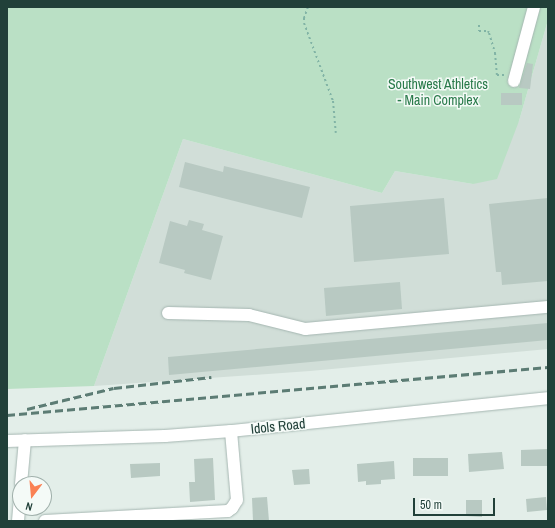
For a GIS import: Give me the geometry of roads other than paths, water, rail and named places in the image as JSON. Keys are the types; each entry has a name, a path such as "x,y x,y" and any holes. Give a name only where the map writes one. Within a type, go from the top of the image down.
{"street":[{"path":"515,78 534,7"},
{"path":"168,313 249,315 305,329 548,307"},
{"name":"Idols Road","path":"7,441 165,436 232,431 548,398"},
{"path":"45,521 182,515 228,511 237,500 232,431"},
{"path":"22,476 26,440"}],"railway":[{"path":"7,415 548,367"},
{"path":"27,409 114,388 211,377"}],"park label":[{"name":"Southwest Athletics - Main Complex","path":"438,92"}]}
